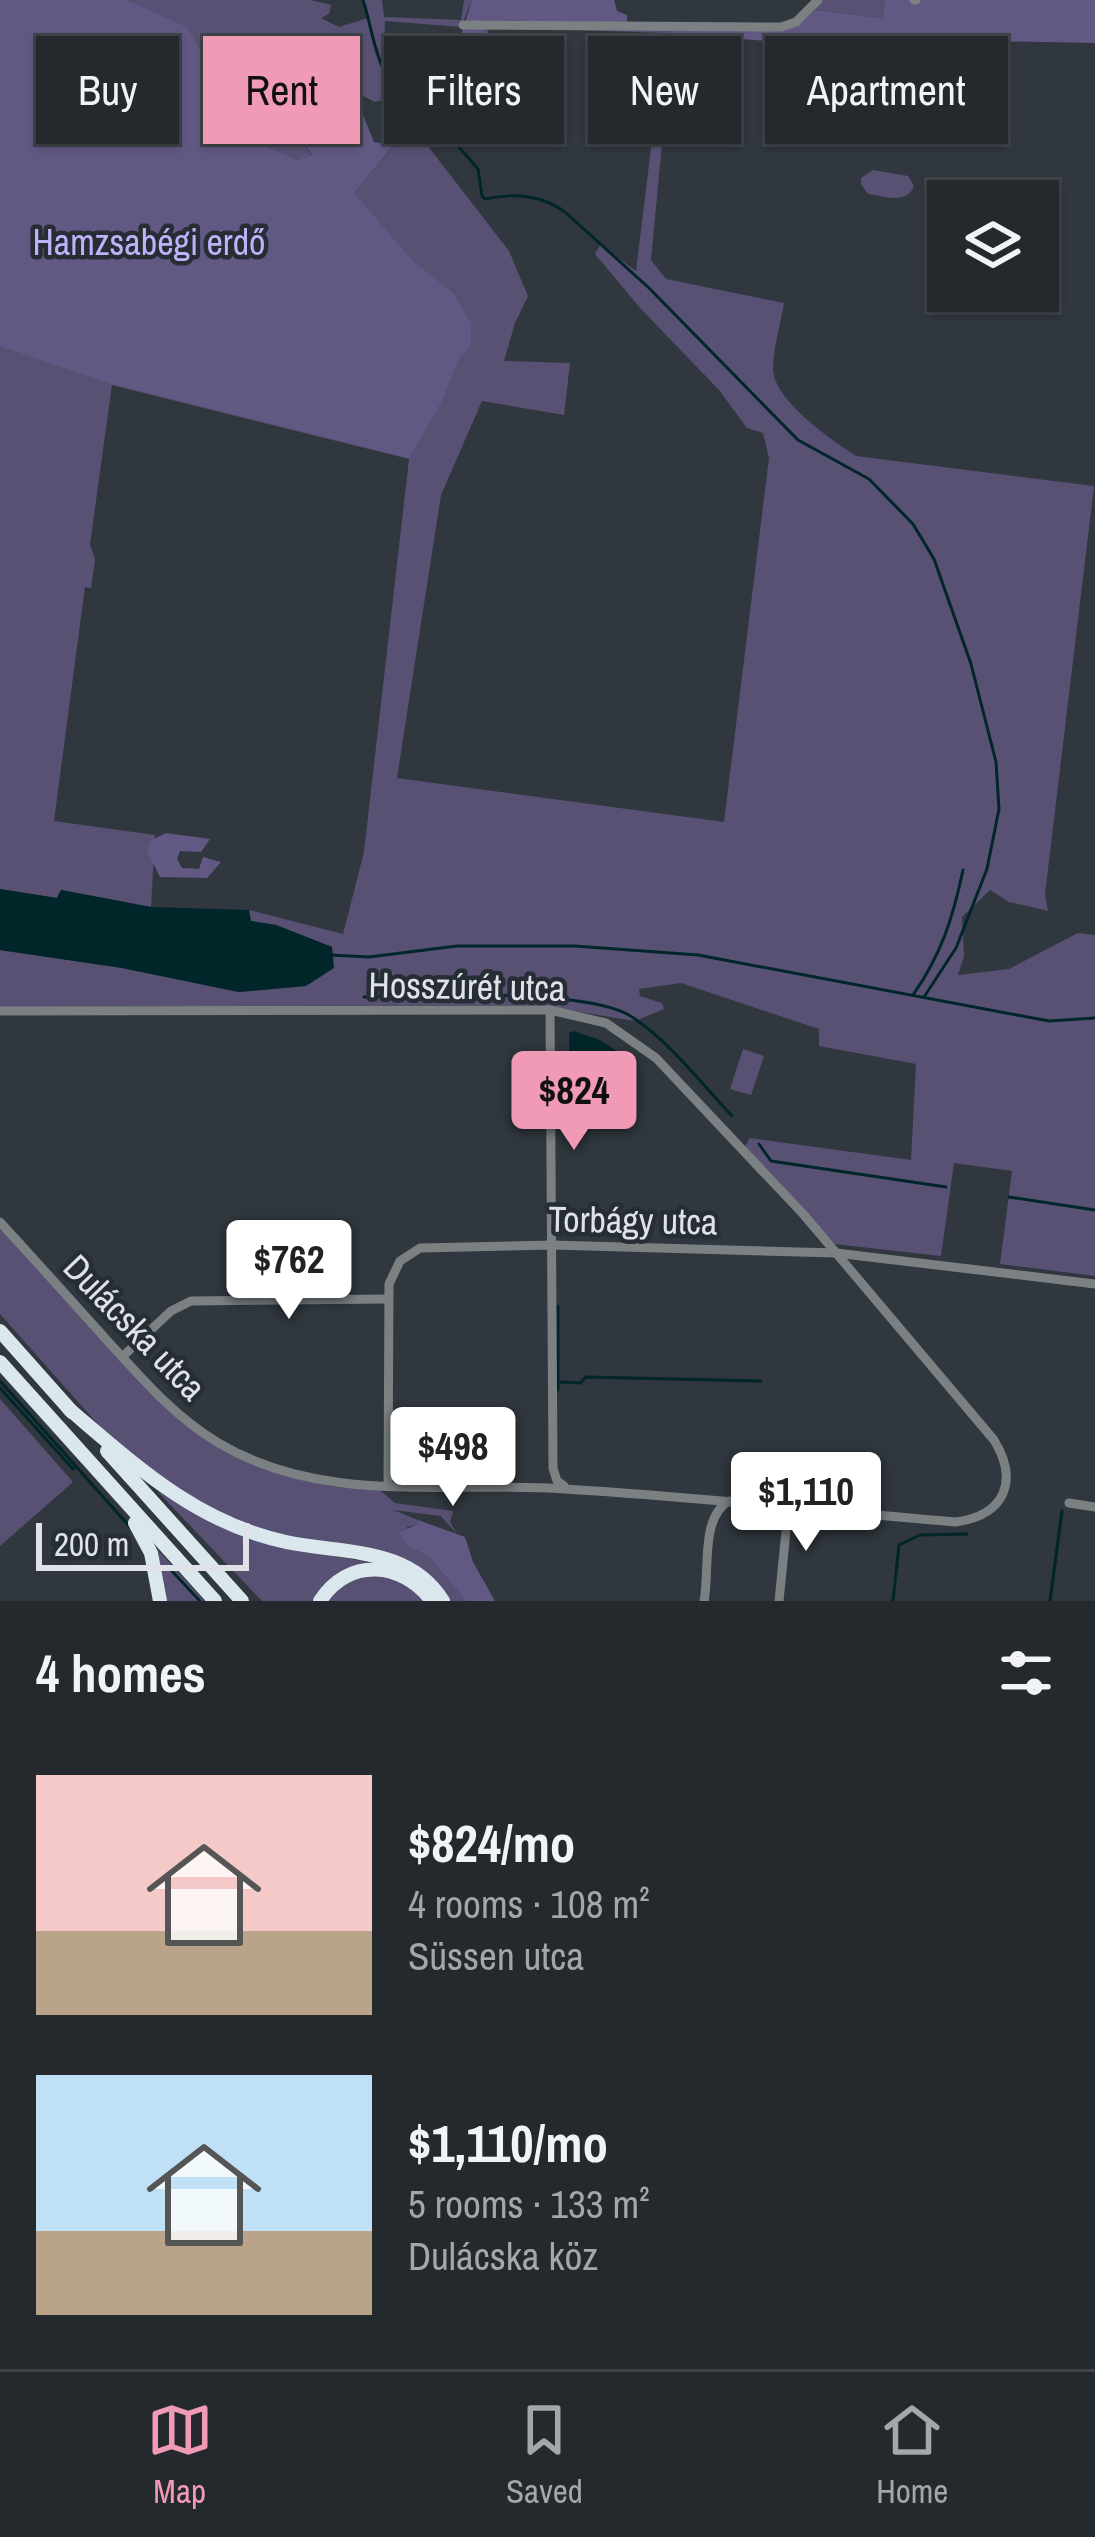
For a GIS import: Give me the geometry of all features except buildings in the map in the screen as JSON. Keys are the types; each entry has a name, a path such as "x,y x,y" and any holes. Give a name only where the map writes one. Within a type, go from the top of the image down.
{"highway":[{"path":"0,1331 242,1601"},
{"path":"0,1362 215,1601"},
{"path":"69,1409 150,1478 202,1513 286,1542 394,1560 425,1578 443,1601"},
{"path":"84,1456 147,1543 160,1601"},
{"path":"320,1601 339,1580 372,1568 409,1578 432,1601"}],"street":[{"path":"463,25 781,27 796,22 818,0"},
{"path":"550,1010 553,1468 557,1481 568,1489"},
{"name":"Hosszúrét utca","path":"0,1011 550,1010 591,1018 637,1041 836,1252"},
{"name":"Dulácska utca","path":"0,1222 189,1423 233,1451 316,1480 568,1489 970,1520 994,1507 1007,1479 1006,1463 994,1440 836,1252"},
{"name":"Torbágy utca","path":"388,1299 389,1284 400,1262 420,1248 552,1245 836,1252 1095,1284"},
{"path":"862,1282 864,1266 876,1257"},
{"path":"122,1357 171,1311 190,1301 388,1299 388,1486"},
{"path":"689,1497 711,1520"},
{"path":"704,1601 711,1520 729,1502"},
{"path":"1070,1503 1095,1507"},
{"path":"779,1507 787,1521 779,1601"},
{"path":"787,1521 802,1509"}],"green space":[{"path":"0,0 310,0 331,5 329,14 321,18 339,27 368,18 364,0 382,0 384,17 461,20 464,0 472,0 461,27 385,21 384,100 375,102 360,94 360,36 203,36 203,144 303,144 312,156 299,160 354,193 395,144 426,144 509,251 528,296 504,361 570,363 564,415 482,401 441,495 397,778 724,822 769,458 763,433 747,428 719,390 595,254 600,245 636,271 651,144 662,144 651,260 666,279 784,303 773,361 776,381 793,406 833,440 856,456 1094,486 1045,894 1048,911 1009,902 990,890 962,917 964,956 958,975 1009,969 1078,933 1095,935 1095,1276 1000,1264 1012,1171 954,1163 941,1256 834,1244 745,1146 750,1138 911,1160 916,1064 819,1046 819,1029 681,983 639,989 640,996 662,1003 664,1009 635,1021 538,1005 0,1007 0,950 238,992 306,986 332,947 276,925 251,921 249,910 343,934 364,852 409,459 112,385 90,544 95,560 91,588 85,587 54,821 155,835 151,907 61,890 57,898 0,889"},
{"name":"Hamzsabégi erdő","path":"0,0 126,0 187,27 203,64 203,144 260,144 297,160 312,155 304,144 360,144 361,110 374,142 394,145 354,193 412,260 454,294 471,323 471,344 458,360 442,401 409,458 112,384 0,346"},
{"path":"472,0 614,0 617,11 627,15 627,23 484,20 481,36 461,36"},
{"path":"822,0 885,0 882,18 815,10"},
{"path":"885,0 1095,0 1095,43 1008,41 1008,36 765,36 765,41 673,34 673,29 801,23 815,10 882,18"},
{"path":"484,19 673,29 672,36 665,36 489,27 487,36 481,36"},
{"path":"873,170 908,176 914,186 901,197 868,194 861,178"},
{"path":"166,833 210,839 201,852 180,851 177,859 182,868 199,869 203,857 221,862 207,878 160,877 147,851 150,841"},
{"path":"743,1049 764,1056 751,1095 730,1089"},
{"path":"0,1228 160,1402 271,1471 336,1487 380,1490 395,1503 453,1511 450,1522 457,1534 441,1516 393,1510 418,1520 407,1527 407,1546 428,1556 466,1601 449,1601 417,1567 257,1530 176,1495 103,1430 0,1314"},
{"path":"0,1399 73,1482 0,1546"},
{"path":"157,1491 243,1536 368,1562 336,1576 312,1601 262,1601"},
{"path":"418,1520 465,1537 495,1601 466,1601 428,1556 407,1546 399,1532"},
{"path":"158,1550 204,1601 165,1601"},
{"path":"363,1574 406,1581 426,1601 324,1601 330,1592"}],"water":[{"path":"0,889 57,898 61,890 151,907 249,910 251,921 276,925 332,947 334,968 306,986 239,992 0,950"},
{"path":"569,1033 598,1039 623,1055 571,1105"}],"waterway":[{"path":"363,0 384,70"},
{"path":"456,144 478,169 485,199 526,196 565,212 649,288 798,440 869,479 913,524 934,559 971,664 996,762 999,809 987,869 956,948 924,997"},
{"path":"913,995 945,936 963,870"},
{"path":"330,955 369,957 457,946 575,946 698,955 1049,1021 1095,1018"},
{"path":"364,997 503,995 610,1008 632,1017 659,1038 732,1116"},
{"path":"759,1144 771,1161 946,1187"},
{"path":"1009,1197 1095,1210"},
{"path":"558,1306 558,1390"},
{"path":"558,1382 580,1383 586,1377 761,1381"},
{"path":"0,1381 130,1527"},
{"path":"0,1388 75,1467"},
{"path":"1050,1601 1062,1511"},
{"path":"893,1601 899,1545 920,1535 967,1534"},
{"path":"171,1570 200,1601"}]}
